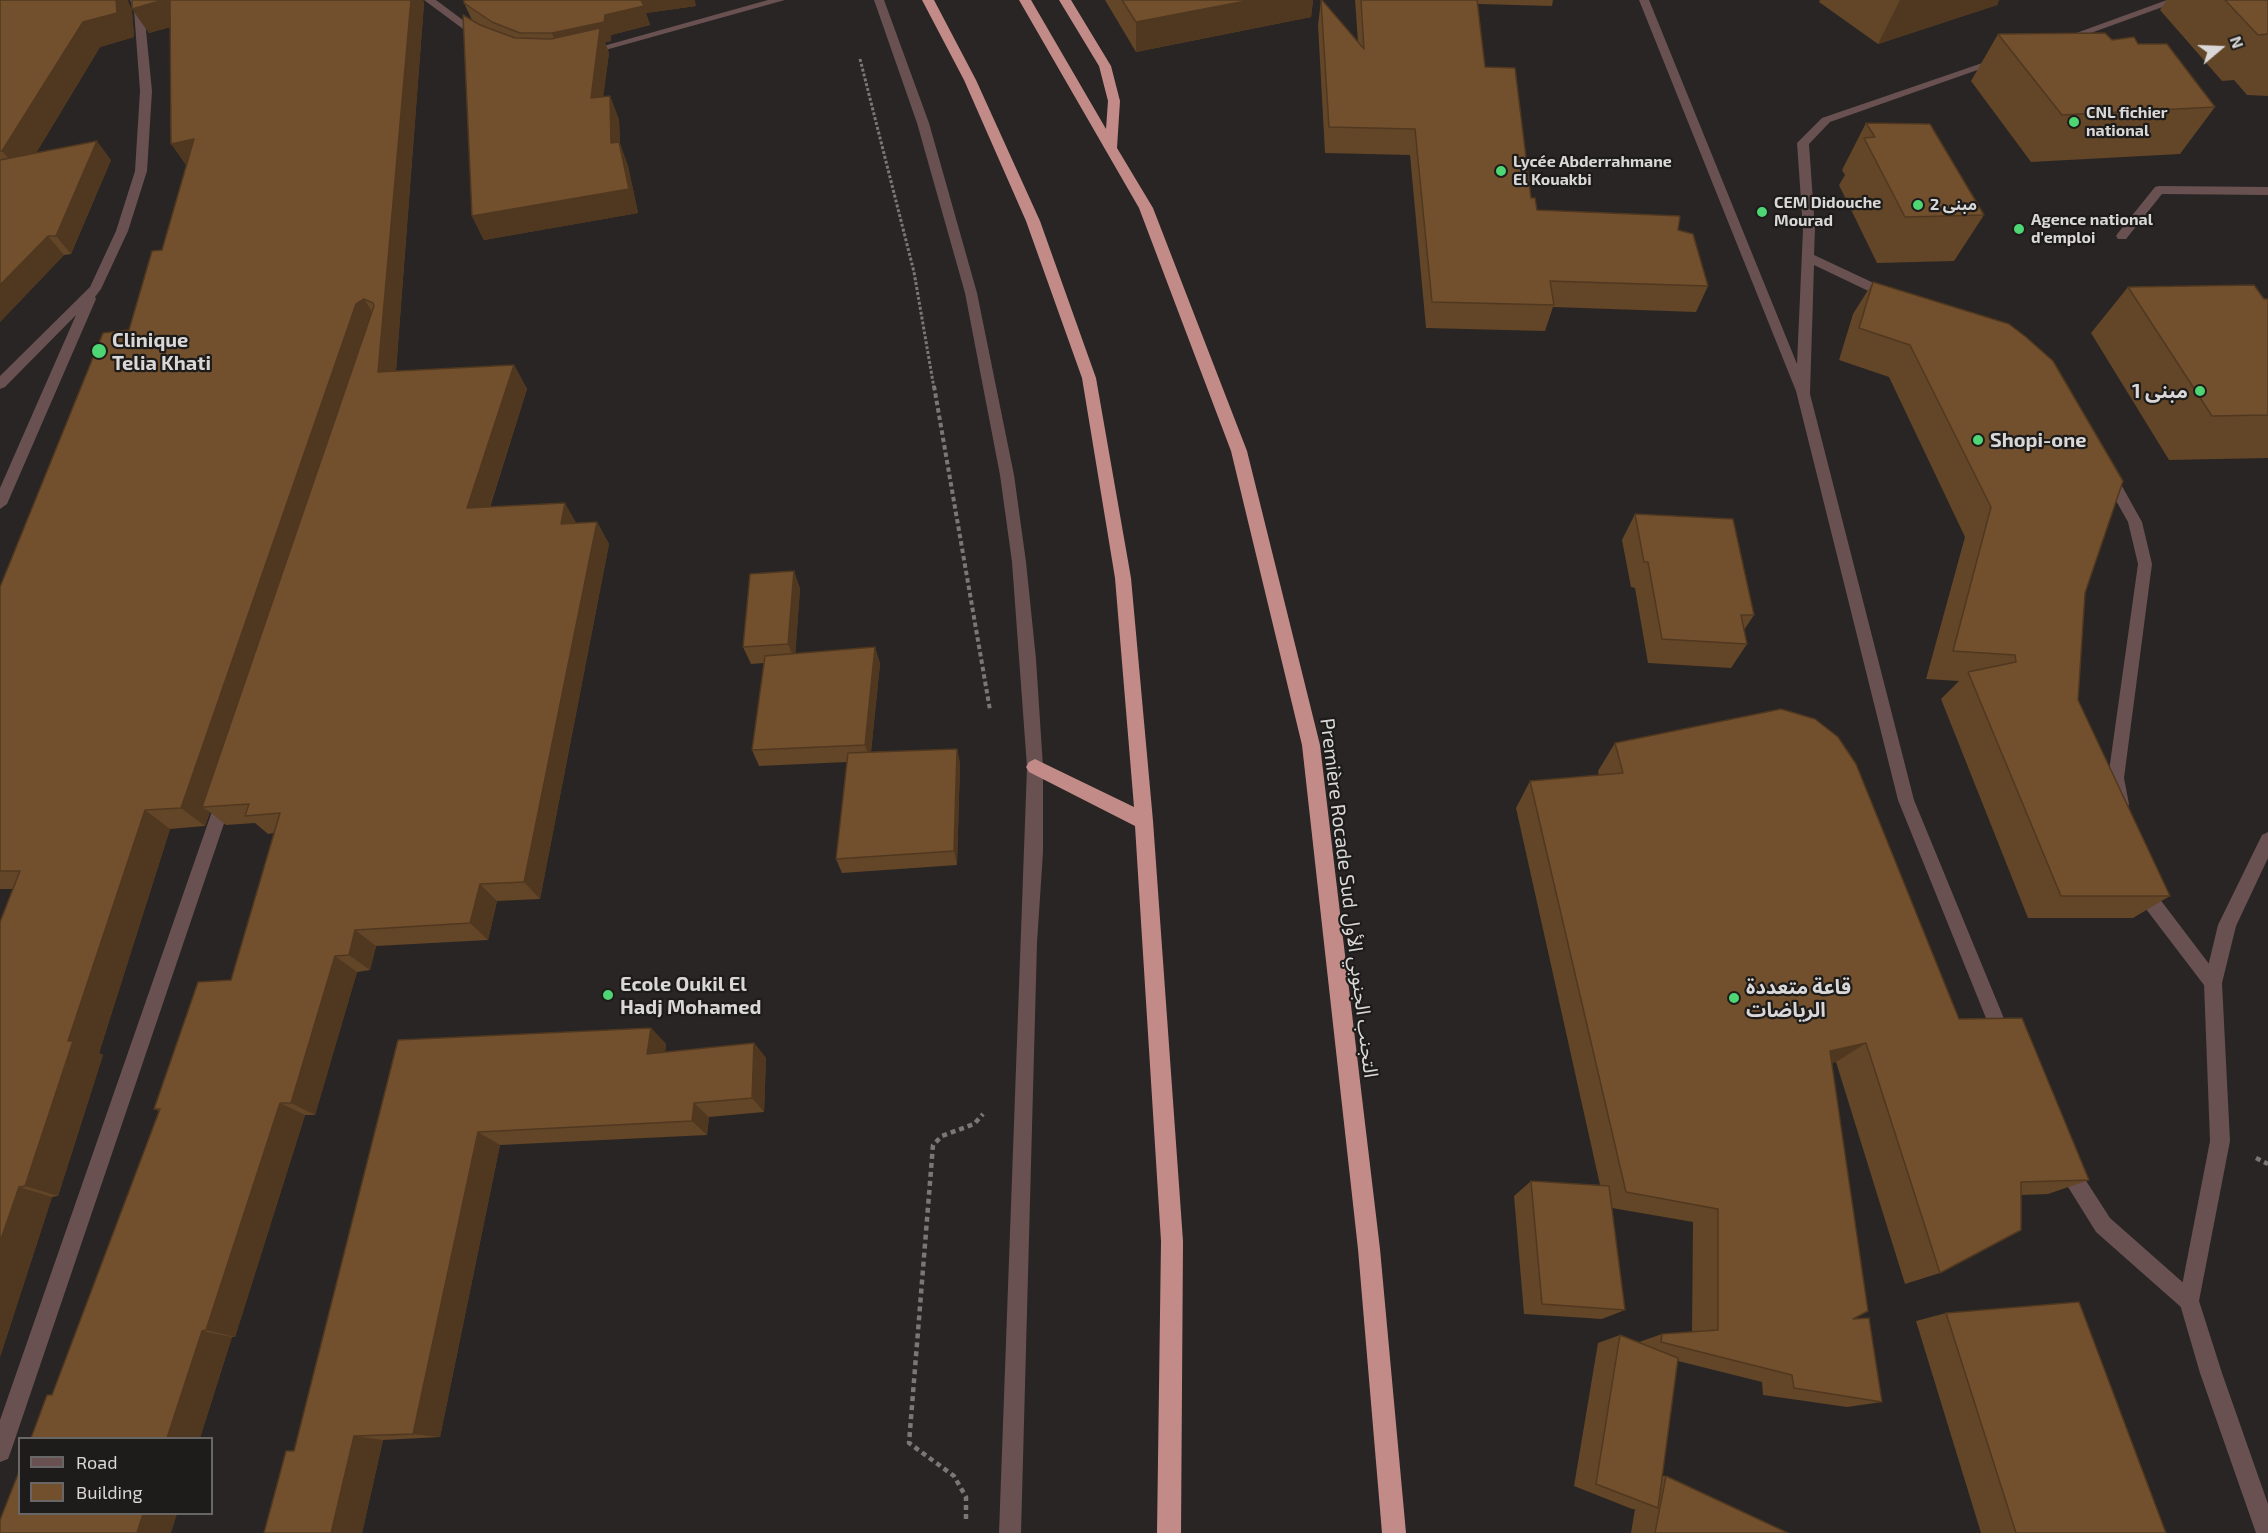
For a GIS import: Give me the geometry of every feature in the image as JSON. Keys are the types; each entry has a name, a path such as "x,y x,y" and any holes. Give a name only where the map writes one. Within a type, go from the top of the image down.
{"highway":[{"path":"928,0 970,80 1033,221 1089,378 1123,578 1144,821 1172,1241 1169,1533"},
{"name":"Première Rocade Sud التجنب الجنوبي الأول","path":"1025,0 1146,208 1239,451 1311,745 1369,1249 1394,1533"},
{"path":"1065,0 1105,66 1114,101 1112,146"},
{"path":"1035,767 1144,821"}],"street":[{"path":"0,504 94,289 122,231 141,171 146,91 139,10 135,0"},
{"path":"429,0 495,45"},
{"path":"571,56 780,0"},
{"path":"879,0 899,51 943,192 971,293 992,395 1019,562 1035,767 1010,1533"},
{"path":"1644,0 1803,394 1906,800 2007,1047"},
{"path":"2053,43 2177,0"},
{"path":"1803,394 1809,229 1803,143 1826,120 2008,58"},
{"path":"2122,236 2159,190 2268,191"},
{"path":"1808,257 1902,302"},
{"path":"0,384 94,289"},
{"path":"2102,464 2135,522 2145,564 2116,778 2124,821"},
{"path":"0,1451 229,784"},
{"path":"2267,1533 2211,1373 2189,1300 2220,1141 2213,983 2227,925 2268,840"},
{"path":"2140,873 2152,903 2213,983"},
{"path":"2055,1151 2103,1225 2189,1300"}],"path":[{"path":"859,57 914,272 991,720"},
{"path":"966,1526 966,1497 954,1476 909,1443 933,1145 942,1136 974,1124 985,1112"}],"building":[{"path":"0,0 116,0 117,13 83,22 2,151 0,151"},
{"path":"132,0 163,0 132,9"},
{"path":"170,0 411,0 378,372 514,365 467,508 565,503 561,524 597,522 524,882 480,884 470,923 355,930 349,955 335,956 291,1103 280,1103 206,1330 202,1331 167,1437 31,1437 47,1395 52,1395 160,1109 154,1109 198,982 231,980 280,813 245,816 249,804 202,807 374,306 373,303 364,299 356,304 181,808 145,810 68,1041 73,1041 25,1186 19,1187 0,1242 0,922 20,871 0,871 0,587 103,333 129,330 152,251 162,250 194,139 171,144"},
{"path":"464,0 641,0 644,6 605,15 604,22 552,33 520,33 492,22 464,3"},
{"path":"1122,0 1251,0 1136,22"},
{"path":"1321,0 1364,49 1361,0 1477,0 1485,67 1515,68 1531,198 1535,198 1537,210 1680,216 1678,230 1693,234 1708,286 1550,281 1554,305 1432,302 1415,129 1329,127"},
{"path":"2225,0 2268,0 2268,34 2258,35"},
{"path":"463,15 480,25 515,38 551,39 600,28 591,98 610,96 611,143 619,142 629,189 472,216"},
{"path":"2105,33 2112,40 2134,37 2138,44 2167,44 2215,107 2062,115 1998,34"},
{"path":"1866,123 1930,124 1984,215 1905,217 1864,138 1875,137"},
{"path":"97,141 56,236 48,236 0,285 0,160"},
{"path":"1873,282 2009,324 2026,337 2053,361 2123,481 2085,593 2078,700 2170,896 2061,896 1968,672 2016,662 2015,655 1953,651 1991,507 1910,345 1859,328"},
{"path":"2254,285 2264,299 2268,299 2268,415 2212,416 2128,287"},
{"path":"1635,514 1733,519 1754,615 1741,615 1747,644 1662,639 1648,562 1644,562"},
{"path":"794,571 788,644 743,647 750,574"},
{"path":"875,647 865,745 752,750 765,656"},
{"name":"قاعة متعددة الرياضات","path":"1781,709 1815,719 1838,737 1856,764 1959,1019 2022,1018 2089,1180 2021,1182 2021,1230 1940,1273 1866,1043 1830,1051 1868,1311 1853,1319 1869,1318 1882,1402 1794,1388 1792,1375 1661,1342 1662,1334 1718,1330 1718,1209 1626,1192 1530,781 1623,773 1615,743"},
{"path":"957,749 954,851 836,859 848,753"},
{"path":"651,1028 647,1054 754,1043 752,1098 694,1103 692,1121 478,1132 413,1434 354,1436 331,1533 264,1533 286,1451 294,1451 398,1040"},
{"path":"1531,1181 1609,1186 1625,1310 1542,1304"},
{"path":"2079,1302 2166,1533 2016,1533 1946,1313"},
{"path":"1620,1335 1678,1358 1658,1508 1596,1484"},
{"path":"18,1474 18,1515 143,1515 137,1533 0,1533 0,1520"},
{"path":"1666,1476 1788,1533 1655,1533"}],"place":[{"name":"CNL fichier national","path":"2074,122"},
{"name":"Lycée Abderrahmane El Kouakbi","path":"1501,171"},
{"name":"مبنى 2","path":"1918,205"},
{"name":"CEM Didouche Mourad","path":"1762,212"},
{"name":"Agence national d'emploi","path":"2019,229"},
{"name":"Clinique Telia Khati","path":"99,351"},
{"name":"مبنى 1","path":"2200,391"},
{"name":"Shopi-one","path":"1978,440"},
{"name":"Ecole Oukil El Hadj Mohamed","path":"608,995"},
{"name":"قاعة متعددة الرياضات","path":"1734,998"}]}
